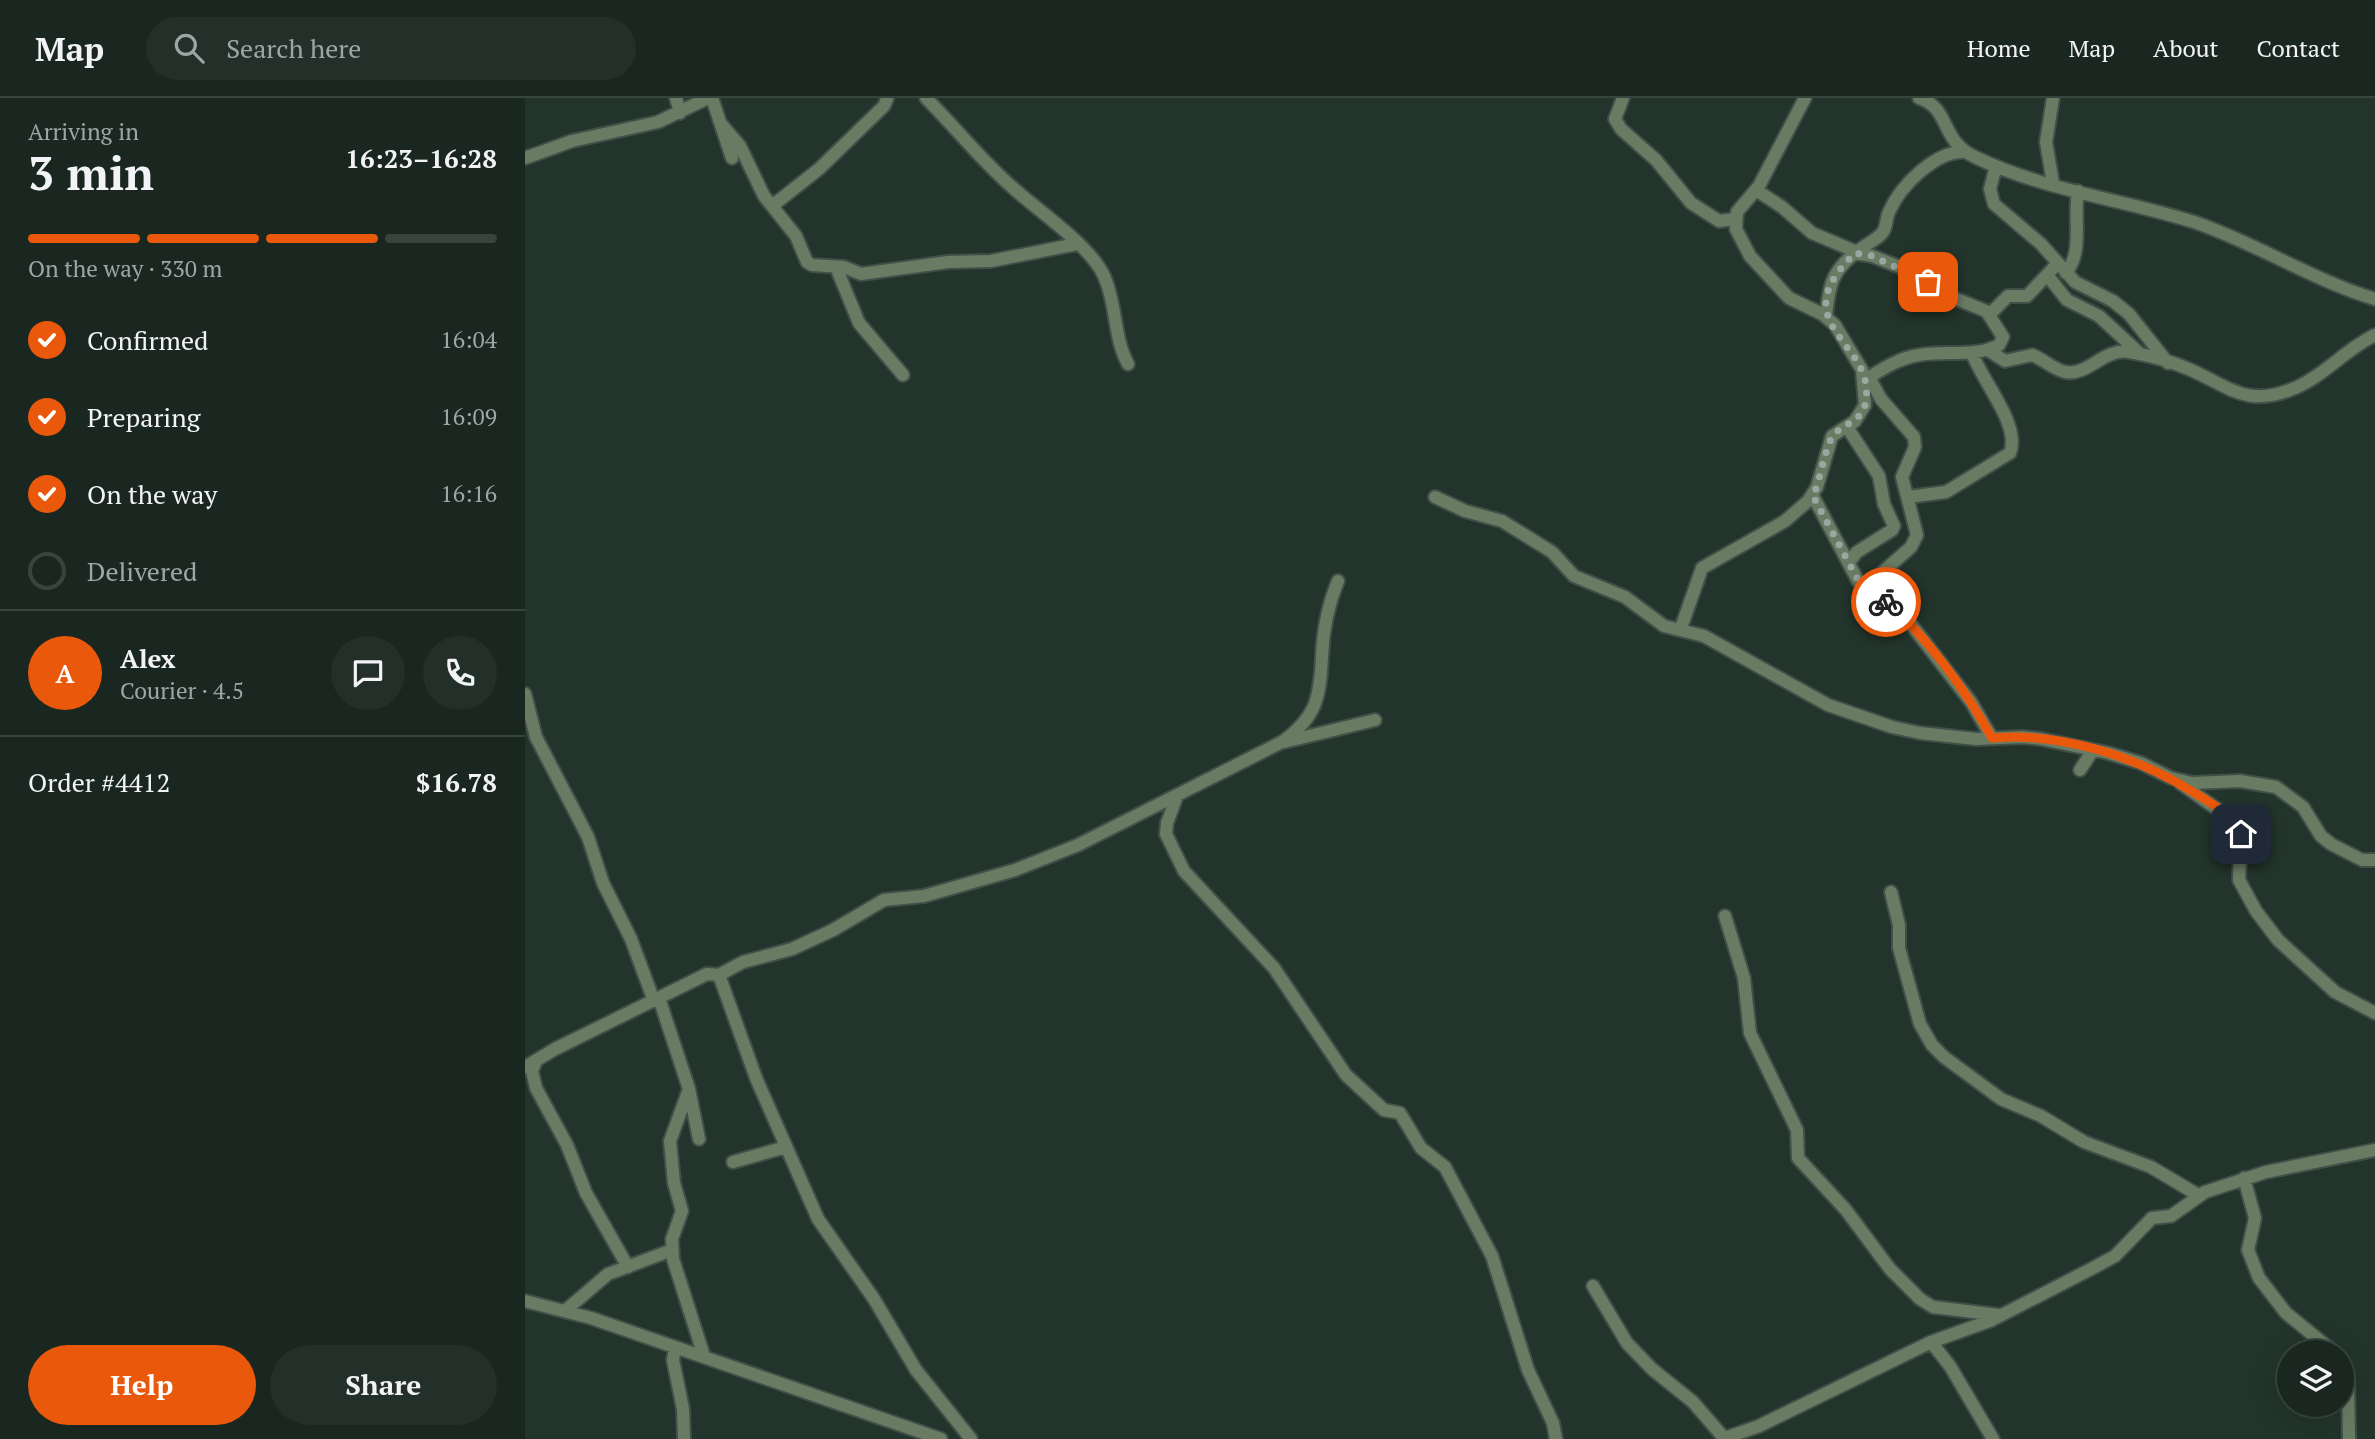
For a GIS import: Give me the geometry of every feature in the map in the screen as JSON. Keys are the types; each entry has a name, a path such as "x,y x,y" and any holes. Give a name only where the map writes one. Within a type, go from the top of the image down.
{"street":[{"path":"675,98 680,113"},
{"path":"525,158 572,141 658,122 710,98 731,158"},
{"path":"772,206 819,169 884,106 886,98"},
{"path":"926,98 993,169 1077,244 1105,277 1118,344 1128,364"},
{"path":"1623,98 1615,119 1621,129 1656,160 1691,203 1719,221 1735,219"},
{"path":"1805,98 1756,190 1742,204 1735,219 1743,243 1769,278 1789,298 1826,316 1881,399 1914,437 1915,447 1902,475 1917,529 1915,541 1867,586"},
{"path":"1919,98 1934,105 1953,142 1966,152 1996,166 2195,223 2375,299"},
{"path":"2053,98 2046,142 2053,183"},
{"path":"721,124 740,146 772,206 796,236 808,263 861,274 948,262 991,261 1077,244"},
{"path":"1826,316 1828,287 1856,252 1884,231 1891,208 1931,161 1947,152 1966,152"},
{"path":"1996,166 1990,189 1994,205 2075,282 2129,313 2168,363"},
{"path":"1756,190 1812,233 1915,273 1941,292 1987,312 1995,312 2008,296 2027,296 2047,275 2072,266 2076,247 2075,208 2078,191"},
{"path":"836,267 859,323 903,375"},
{"path":"2047,275 2067,300 2099,316 2144,356"},
{"path":"1867,379 1897,361 1919,355 1988,350 2004,339 1987,312"},
{"path":"1988,350 2008,361 2032,355 2065,372 2083,369 2110,352 2144,356 2188,369 2233,393 2261,397 2285,391 2310,380 2375,335"},
{"path":"1907,497 1946,492 2010,453 2012,429 1984,381 1972,353"},
{"path":"1681,628 1702,568 1785,521 1813,496 1832,436 1860,415 1865,405 1867,379"},
{"path":"1846,427 1867,454 1882,481 1882,499 1894,526 1892,530 1857,552 1849,562"},
{"path":"1813,496 1858,580 1910,623 1971,702 1992,738"},
{"path":"1435,497 1465,511 1502,521 1552,552 1574,576 1626,597 1664,626 1681,628 1704,636 1819,700 1861,717 1920,733 1992,738 2023,737 2093,750 2141,762 2171,778 2222,809 2234,821 2241,834 2239,880 2256,911 2278,940 2335,992 2375,1013"},
{"path":"628,1267 586,1193 567,1144 536,1088 530,1064 707,974 719,975 743,962 807,943 884,900 924,896 1015,870 1078,845 1282,742 1304,723 1319,696 1328,606 1338,581"},
{"path":"525,694 537,737 587,837 603,883 657,1000 689,1089 699,1139"},
{"path":"1282,742 1375,720"},
{"path":"2080,770 2093,750"},
{"path":"2171,778 2204,784 2240,781 2276,787 2304,807 2321,836 2331,844 2362,860 2375,860"},
{"path":"1177,796 1166,834 1184,872 1274,968 1346,1074 1384,1110 1401,1113 1421,1148 1448,1173 1496,1264 1519,1342 1553,1423 1556,1439"},
{"path":"1891,892 1899,925 1899,948 1920,1024 1932,1045 1944,1057 2001,1099 2041,1116 2084,1142 2151,1167 2197,1195"},
{"path":"1725,916 1744,978 1750,1033 1797,1130 1798,1158 1846,1210 1890,1269 1920,1299 1933,1307 2000,1315"},
{"path":"719,975 756,1078 825,1232 874,1299 916,1370 971,1439"},
{"path":"689,1089 670,1141 674,1183 682,1211 672,1239 672,1250 681,1289 704,1356"},
{"path":"733,1162 786,1147"},
{"path":"1593,1286 1627,1343 1652,1370 1693,1402 1723,1439 1759,1426 1931,1342 2000,1315 2115,1256 2152,1218 2171,1216 2197,1195 2244,1178 2375,1150"},
{"path":"2244,1178 2255,1217 2248,1250 2259,1278 2286,1314 2319,1340"},
{"path":"566,1310 595,1282 672,1250"},
{"path":"525,1301 566,1310 941,1439"},
{"path":"1931,1342 1950,1366 1993,1439"},
{"path":"675,1347 673,1360 683,1409 684,1439"},
{"path":"2349,1417 2349,1439"}],"way so far":[{"path":"1886,602 1858,580 1813,496 1832,436 1855,421 1865,405 1862,370 1826,316 1827,292 1834,276 1855,253 1872,256 1915,273 1928,282"}],"route":[{"path":"1886,602 1904,617 1971,702 1992,738 2041,739 2141,762 2222,809 2234,821 2241,834"}]}
